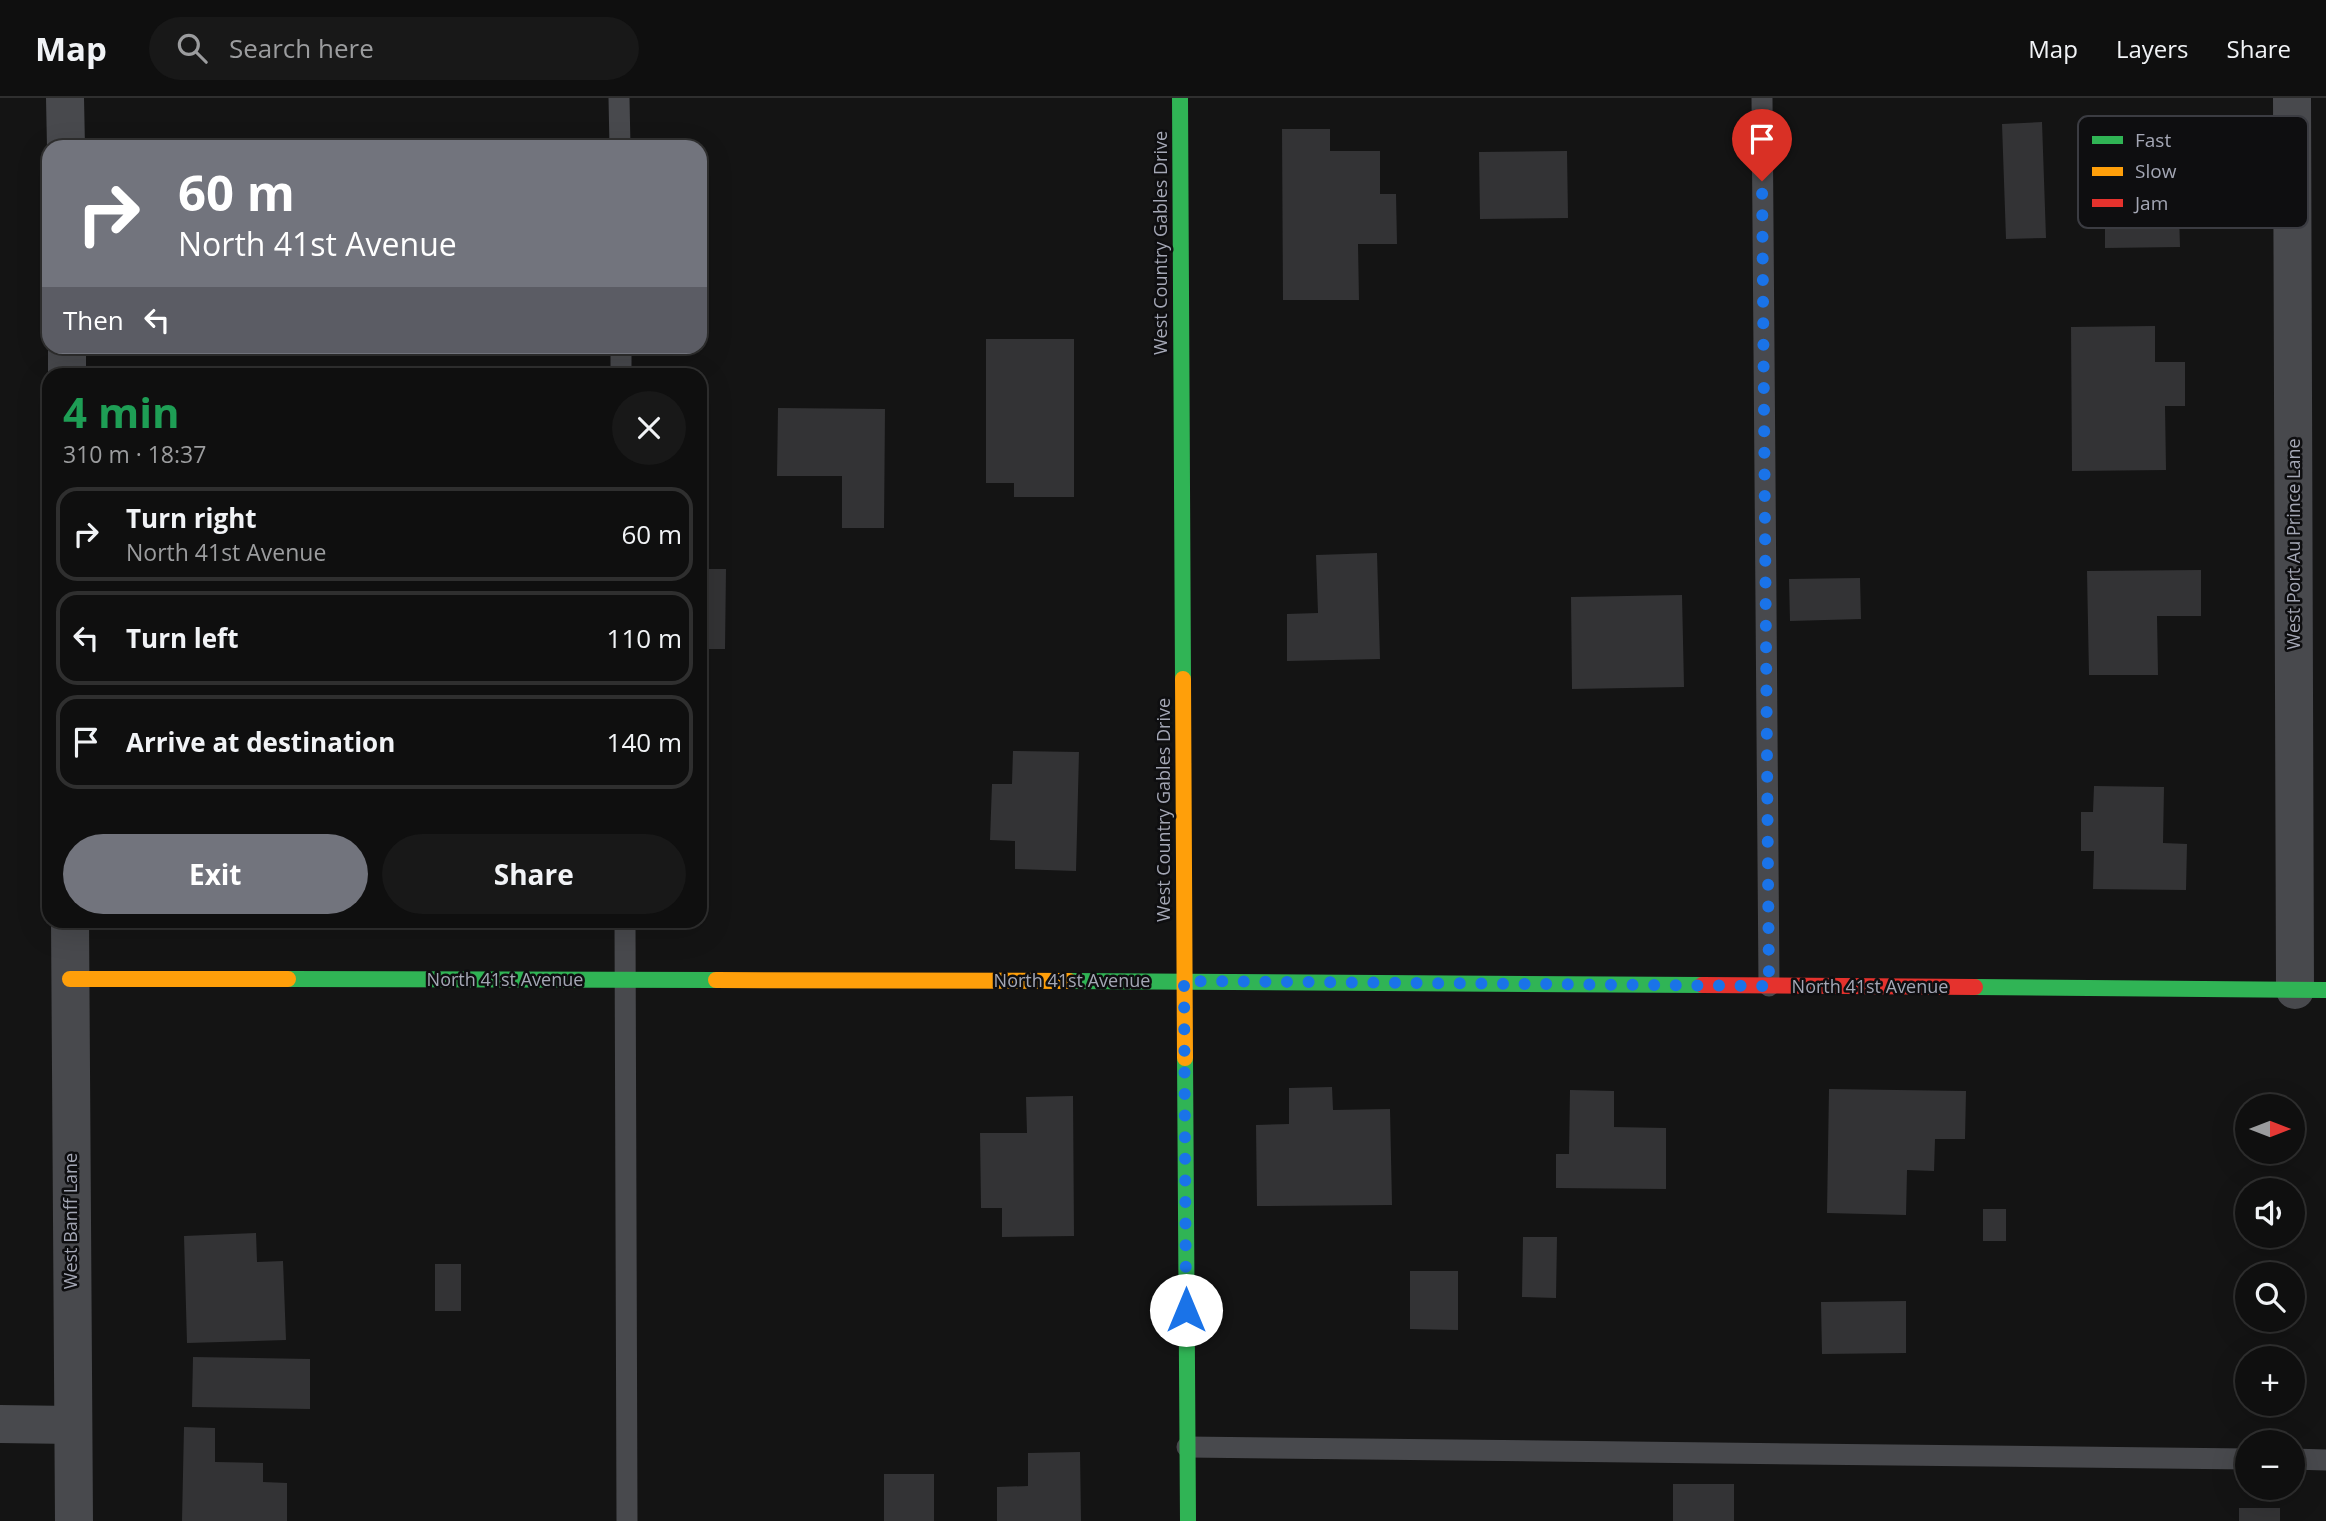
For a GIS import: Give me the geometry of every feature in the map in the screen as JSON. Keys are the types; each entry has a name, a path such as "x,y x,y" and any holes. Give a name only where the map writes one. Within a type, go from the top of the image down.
{"street":[{"path":"65,98 66,140"},
{"name":"West Country Gables Drive","path":"1180,98 1188,1521"},
{"name":"West Port Au Prince Lane","path":"2292,98 2292,116"},
{"name":"West Port Au Prince Lane","path":"2295,228 2311,990"},
{"name":"West Banff Lane","path":"69,928 74,1521"},
{"name":"North 41st Avenue","path":"70,979 1184,981 2311,990"},
{"path":"0,1424 73,1424"}],"lane":[{"path":"620,98 620,140"},
{"path":"1762,98 1769,986"},
{"path":"625,928 627,1521"},
{"path":"1187,1447 2235,1459"},
{"path":"2305,1459 2326,1460"}],"building":[{"path":"2042,122 2046,238 2006,239 2002,124"},
{"path":"1282,129 1330,129 1330,151 1380,151 1380,194 1396,194 1397,244 1358,244 1359,300 1283,300"},
{"path":"1567,151 1568,218 1480,219 1479,152"},
{"path":"2105,228 2179,228 2180,247 2105,248"},
{"path":"2155,326 2155,362 2185,362 2185,406 2165,406 2166,470 2072,471 2071,327"},
{"path":"986,339 1074,339 1074,497 1014,497 1014,483 986,483"},
{"path":"778,408 885,409 884,528 842,528 842,476 777,476"},
{"path":"1377,553 1380,659 1287,661 1287,614 1318,613 1316,555"},
{"path":"707,569 726,569 725,649 707,649"},
{"path":"2201,570 2201,616 2157,616 2158,675 2089,675 2087,571"},
{"path":"1860,578 1861,619 1790,621 1789,579"},
{"path":"1682,595 1684,687 1572,689 1571,597"},
{"path":"1013,751 1079,752 1076,871 1015,869 1015,841 990,840 992,784 1012,784"},
{"path":"2094,786 2164,787 2163,843 2187,844 2186,890 2093,889 2094,851 2081,851 2081,812 2093,812"},
{"path":"1332,1087 1333,1110 1390,1109 1392,1205 1257,1206 1256,1125 1289,1124 1289,1088"},
{"path":"1829,1089 1966,1091 1965,1139 1935,1139 1934,1171 1907,1170 1906,1215 1827,1213"},
{"path":"1570,1090 1614,1091 1614,1127 1666,1128 1666,1189 1556,1188 1556,1154 1569,1154"},
{"path":"1073,1096 1074,1236 1002,1237 1002,1208 981,1208 980,1133 1027,1133 1026,1097"},
{"path":"1983,1209 2006,1209 2006,1241 1983,1241"},
{"path":"256,1233 257,1262 283,1261 286,1340 187,1343 184,1236"},
{"path":"1523,1237 1557,1237 1556,1298 1522,1297"},
{"path":"435,1264 461,1264 461,1311 435,1311"},
{"path":"1410,1271 1458,1271 1458,1330 1410,1329"},
{"path":"1906,1301 1906,1353 1822,1354 1821,1302"},
{"path":"193,1357 310,1359 310,1409 192,1407"},
{"path":"184,1427 215,1428 215,1462 263,1463 263,1482 287,1483 287,1521 182,1521"},
{"path":"1080,1452 1081,1521 997,1521 997,1487 1028,1486 1028,1453"},
{"path":"884,1474 934,1474 934,1521 884,1521"},
{"path":"1673,1484 1734,1484 1734,1521 1673,1521"},
{"path":"2239,1508 2280,1508 2280,1521 2239,1521"}],"traffic: fast":[{"path":"1180,98 1183,679"},
{"path":"288,979 716,980"},
{"path":"1069,981 1702,985"},
{"path":"1975,987 2326,990"},
{"path":"1185,1058 1188,1521"}],"traffic: slow":[{"path":"1183,679 1185,1058"},
{"path":"70,979 288,979"},
{"path":"716,980 1069,981"}],"traffic: jam":[{"path":"1702,985 1975,987"}],"route":[{"path":"1186,1310 1184,981 1769,986 1762,181"}]}
